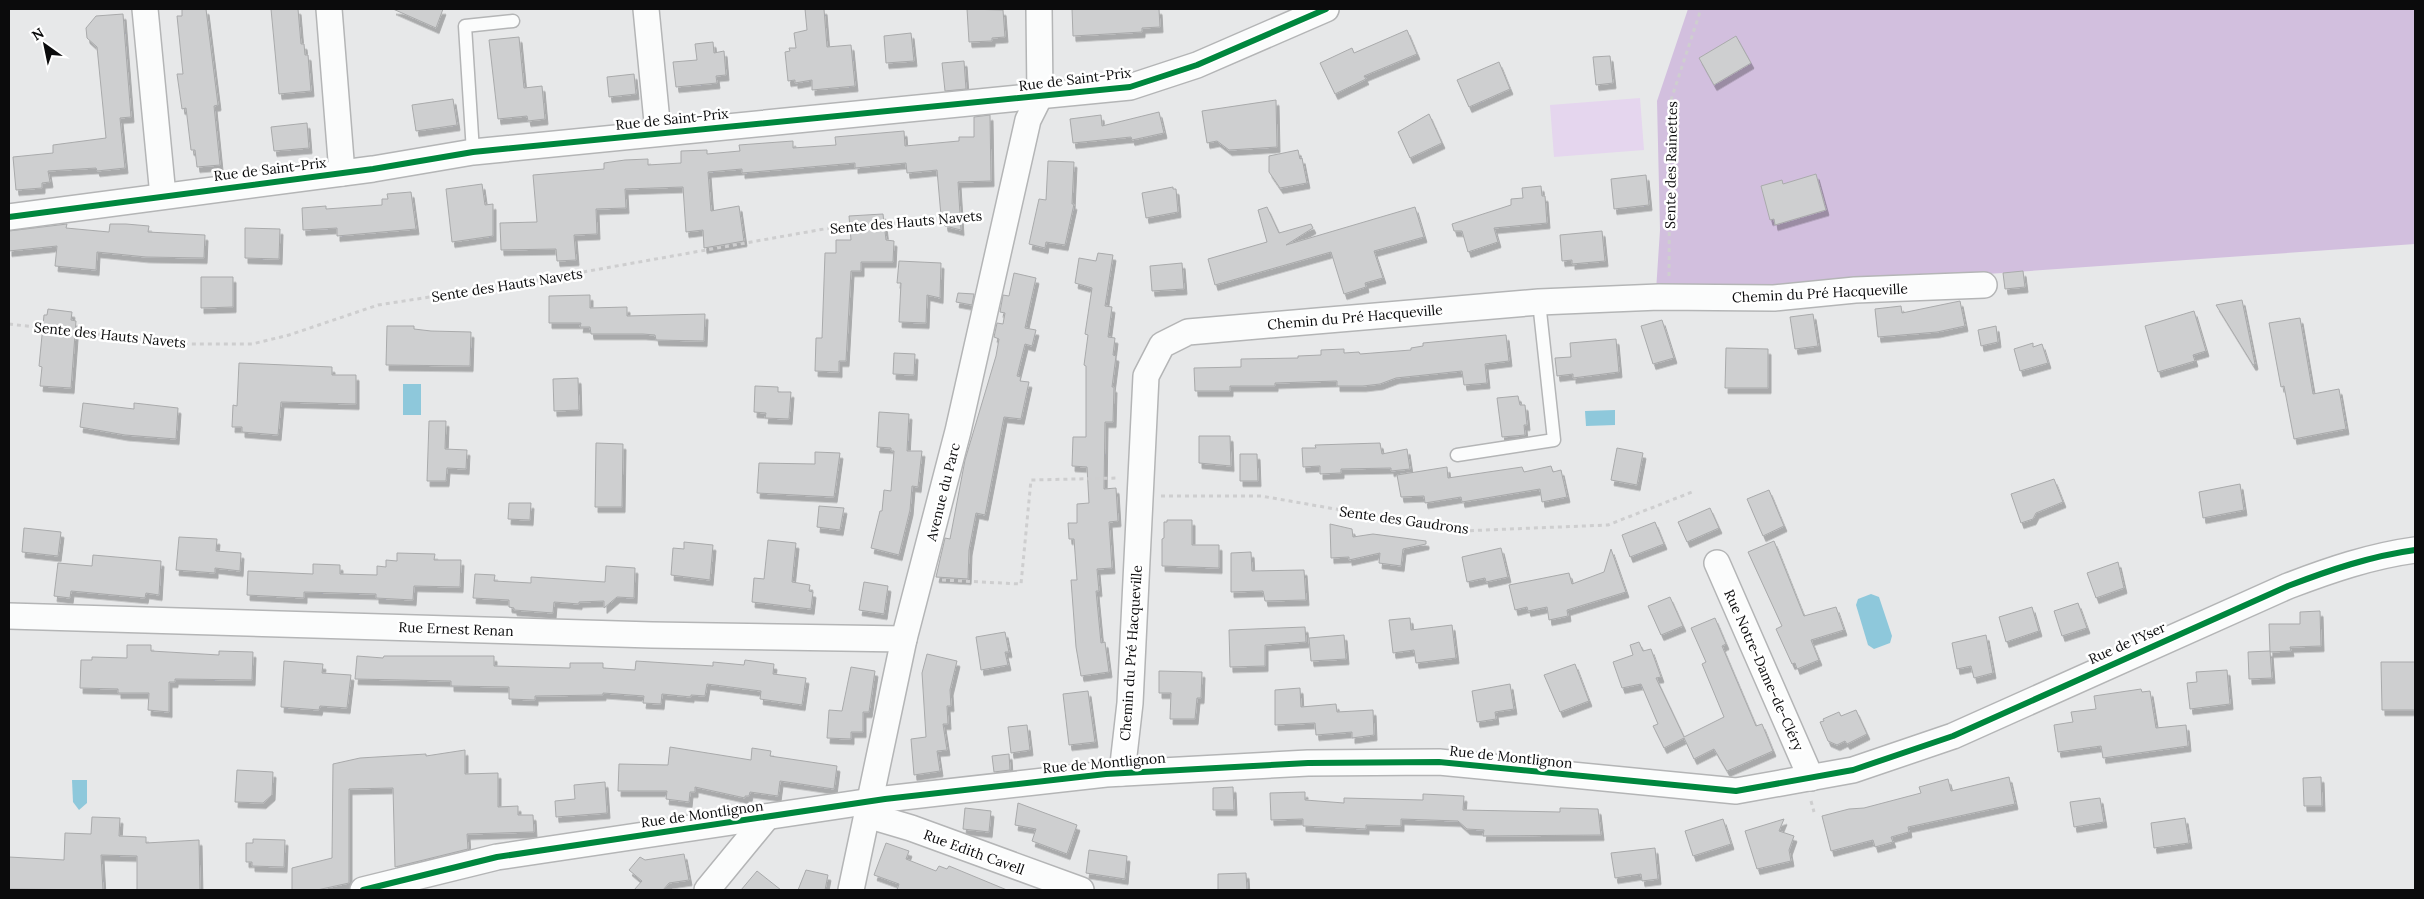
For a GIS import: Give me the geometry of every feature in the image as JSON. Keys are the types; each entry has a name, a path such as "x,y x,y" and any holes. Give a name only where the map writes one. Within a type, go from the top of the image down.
{"street":[{"path":"145,9 163,196"},
{"path":"329,9 342,173"},
{"name":"Rue de Saint-Prix","path":"646,9 658,132"},
{"path":"1039,9 1040,96"},
{"name":"Rue de Saint-Prix","path":"9,217 342,173 473,152 658,132 1130,87 1197,66 1326,9"},
{"name":"Avenue du Parc","path":"851,890 904,639 921,579 1008,214 1028,120 1040,96"},
{"name":"Chemin du Pré Hacqueville","path":"1122,773 1130,703 1146,376 1162,345 1188,332 1539,302 1669,297 1774,298 1855,290 1984,285"},
{"name":"Rue de l'Yser","path":"1853,770 1953,736 2288,586 2344,565 2387,554 2415,550"},
{"name":"Rue Notre-Dame-de-Cléry","path":"1717,563 1811,778"},
{"name":"Rue Ernest Renan","path":"9,616 652,635 904,639"},
{"name":"Rue de Montlignon","path":"364,890 497,857 767,816 867,809 1122,773 1308,764 1439,762 1736,791 1853,770"},
{"name":"Rue Edith Cavell","path":"867,809 910,828 1081,890"},
{"path":"707,890 767,816"}],"lane":[{"path":"473,152 465,26 513,21"},
{"path":"1457,455 1554,440 1539,302"}],"shaded area":[{"path":"1688,9 2415,9 2415,244 1858,283 1656,291 1660,230 1657,101"},
{"path":"1640,98 1644,150 1554,157 1550,105"}],"water":[{"path":"403,384 421,384 421,415 403,415"},
{"path":"1615,410 1615,425 1586,426 1585,411"},
{"path":"1871,594 1879,597 1892,636 1890,643 1874,649 1868,645 1856,605 1858,599"},
{"path":"72,780 87,780 87,803 79,810 73,802"}],"building":[{"path":"182,9 206,9 218,105 214,106 220,165 197,167 195,150 191,150 186,108 182,109 177,74 183,74 177,16 182,16"},
{"path":"271,9 298,9 301,44 304,44 305,55 308,55 311,91 279,94"},
{"path":"393,9 443,9 436,28"},
{"path":"805,9 824,9 827,47 851,45 855,86 812,90 812,80 795,83 795,80 788,81 785,52 790,51 789,48 796,48 794,33 807,30"},
{"path":"967,9 1003,10 1005,37 992,38 992,41 969,42"},
{"path":"1072,9 1159,9 1160,27 1142,28 1142,32 1073,36"},
{"path":"123,14 131,117 120,118 125,168 97,171 96,168 48,171 50,182 42,183 42,188 16,190 13,157 53,153 53,145 106,138 97,47 87,38 86,28 96,16"},
{"path":"1407,30 1417,54 1364,76 1366,79 1335,94 1320,63 1352,48 1354,53"},
{"path":"911,33 914,61 886,63 884,36"},
{"path":"1736,36 1751,63 1714,85 1699,58"},
{"path":"519,37 524,88 542,86 545,119 528,121 527,116 498,119 489,40"},
{"path":"713,42 714,53 724,51 726,75 716,76 717,83 676,87 673,62 697,60 695,44"},
{"path":"1610,56 1613,83 1596,85 1593,57"},
{"path":"964,61 966,89 945,91 942,63"},
{"path":"1499,62 1510,89 1469,107 1457,80"},
{"path":"634,74 636,94 609,97 607,77"},
{"path":"453,99 457,125 416,131 412,105"},
{"path":"1276,100 1277,147 1229,150 1217,141 1207,143 1202,111"},
{"path":"1159,112 1164,133 1132,140 1131,137 1073,143 1070,119 1101,115 1102,126"},
{"path":"1429,114 1442,143 1410,158 1398,132"},
{"path":"990,115 991,181 958,182 961,230 945,226 944,216 941,216 937,170 907,173 906,163 855,168 855,163 742,173 742,169 708,172 711,211 739,206 744,241 704,248 703,230 686,232 683,187 625,189 626,208 596,209 597,234 574,235 576,260 557,261 556,249 501,250 500,223 537,222 533,175 604,169 604,163 625,160 648,159 648,165 681,163 681,151 707,150 707,154 740,151 739,145 793,141 793,148 836,145 835,137 904,131 905,146 959,141 959,137 974,137 974,117"},
{"path":"307,123 309,148 274,151 271,127"},
{"path":"1298,150 1300,159 1302,158 1307,183 1280,188 1269,172 1269,156"},
{"path":"1048,161 1074,162 1072,204 1074,204 1065,245 1046,242 1045,248 1029,244 1039,199 1046,200"},
{"path":"1816,174 1826,210 1775,225 1774,219 1770,220 1761,186 1782,180 1783,184"},
{"path":"1646,175 1649,205 1614,209 1611,179"},
{"path":"482,184 485,205 493,204 493,236 452,242 446,189"},
{"path":"1541,186 1542,196 1545,196 1547,223 1494,228 1498,242 1468,252 1462,231 1454,231 1452,224 1511,205 1511,199 1523,198 1522,188"},
{"path":"1173,187 1173,189 1176,189 1178,212 1146,218 1142,193"},
{"path":"411,192 416,229 337,236 337,228 303,230 302,208 326,206 326,209 382,205 382,199 388,199 387,194"},
{"path":"1267,207 1279,233 1311,224 1313,228 1286,245 1415,207 1424,237 1374,251 1383,278 1365,283 1366,287 1344,294 1331,252 1215,285 1208,259 1267,242 1258,210"},
{"path":"883,214 886,240 894,241 893,262 861,262 861,271 851,271 846,361 839,361 839,372 815,371 816,338 822,338 825,253 836,253 836,240 851,240 849,216"},
{"path":"67,224 66,228 109,232 110,224 126,224 149,226 148,232 205,235 204,258 146,257 97,252 96,270 55,266 57,246 9,251 9,231"},
{"path":"245,228 280,229 279,259 245,258"},
{"path":"1602,231 1605,261 1572,264 1572,260 1562,261 1560,235"},
{"path":"1098,253 1113,255 1105,306 1112,307 1108,337 1115,338 1113,355 1116,356 1112,387 1114,387 1113,422 1105,422 1104,489 1116,488 1118,521 1109,522 1112,568 1097,569 1099,591 1096,591 1101,643 1105,642 1109,672 1081,676 1076,647 1071,580 1077,580 1074,539 1069,539 1068,523 1077,523 1077,504 1089,503 1087,467 1072,466 1073,437 1086,437 1086,366 1084,365 1088,335 1085,334 1092,288 1075,283 1079,258 1096,261"},
{"path":"899,261 941,263 940,298 927,295 926,323 899,322 901,283 897,283"},
{"path":"1182,263 1184,289 1152,291 1150,266"},
{"path":"2023,271 2025,287 2005,289 2003,273"},
{"path":"1014,273 1036,278 1025,328 1036,330 1032,346 1025,344 1017,376 1021,377 1020,381 1029,382 1021,419 1004,417 985,515 976,513 969,550 968,579 936,577 945,538 950,539 965,460 996,356 999,339 994,337 997,323 1003,324 1005,313 1000,312 1003,295 1009,296"},
{"path":"201,277 233,277 233,307 201,308"},
{"path":"958,293 974,294 972,305 956,302"},
{"path":"590,295 590,308 627,307 627,316 705,314 704,341 656,340 655,335 643,334 591,334 590,327 580,327 581,323 549,323 549,296"},
{"path":"2242,300 2255,364 2253,365 2216,305"},
{"path":"1960,301 1965,326 1937,332 1878,337 1875,309 1901,306 1902,313"},
{"path":"48,309 72,312 71,320 76,321 71,388 40,386 42,367 39,366 44,315 47,315"},
{"path":"2194,311 2206,351 2193,355 2195,361 2158,372 2145,326"},
{"path":"1813,314 1818,346 1795,349 1790,317"},
{"path":"2300,318 2313,394 2339,389 2346,429 2294,439 2284,386 2281,387 2269,323"},
{"path":"1662,320 1674,358 1653,364 1641,326"},
{"path":"387,326 414,326 414,329 431,331 471,332 470,366 386,365"},
{"path":"1996,326 1998,342 1981,346 1978,330"},
{"path":"1506,335 1509,361 1485,364 1487,383 1464,385 1462,371 1396,378 1380,384 1363,386 1337,386 1337,381 1275,383 1275,386 1230,386 1230,391 1195,391 1194,368 1241,367 1241,359 1298,358 1298,356 1321,355 1321,350 1344,349 1344,353 1359,352 1360,354 1411,350 1411,348 1423,346 1423,343"},
{"path":"1616,339 1619,372 1573,378 1573,374 1557,376 1555,358 1571,357 1570,343"},
{"path":"2033,343 2033,347 2042,344 2048,363 2020,371 2014,349"},
{"path":"1726,348 1768,349 1768,388 1725,388"},
{"path":"894,353 915,354 914,375 893,374"},
{"path":"239,363 332,367 332,375 356,375 356,404 281,402 278,435 242,432 242,427 232,427 233,405 237,406"},
{"path":"578,378 579,410 554,411 553,379"},
{"path":"755,386 778,387 778,392 791,392 789,419 765,418 766,413 754,412"},
{"path":"1518,396 1520,405 1525,405 1527,425 1524,425 1525,435 1502,437 1497,398"},
{"path":"83,403 134,409 134,403 178,408 176,439 125,435 80,427"},
{"path":"879,412 909,414 907,451 922,451 918,487 912,486 910,510 899,555 871,548 880,511 882,511 884,490 891,491 894,451 891,451 891,448 877,447"},
{"path":"429,421 446,421 445,449 467,450 466,469 447,468 446,481 427,481"},
{"path":"1199,436 1230,436 1231,466 1199,463"},
{"path":"596,443 623,444 622,507 595,507"},
{"path":"1380,443 1382,454 1407,449 1410,469 1391,471 1391,468 1341,469 1341,473 1320,474 1320,466 1303,467 1302,448 1316,448 1315,445"},
{"path":"1617,448 1643,453 1637,485 1611,480"},
{"path":"815,452 840,453 834,497 757,493 759,463 815,464"},
{"path":"1240,454 1257,454 1258,481 1240,481"},
{"path":"1551,466 1553,472 1561,470 1567,497 1542,502 1540,489 1462,502 1461,497 1425,503 1424,496 1401,497 1397,475 1447,467 1448,478 1522,467 1524,472"},
{"path":"2054,479 2063,502 2036,513 2033,519 2021,523 2011,494"},
{"path":"2240,484 2244,510 2203,518 2199,492"},
{"path":"1769,490 1784,526 1763,536 1747,499"},
{"path":"509,503 531,503 530,520 508,519"},
{"path":"819,506 844,508 840,530 817,527"},
{"path":"1710,508 1719,528 1687,542 1678,522"},
{"path":"1167,520 1192,520 1192,545 1219,545 1219,568 1162,566 1162,539 1164,538 1164,522 1167,522"},
{"path":"1655,522 1664,544 1630,557 1622,535"},
{"path":"1330,524 1352,529 1353,537 1373,534 1426,541 1426,544 1403,549 1401,566 1379,563 1380,553 1349,560 1349,557 1331,558"},
{"path":"24,528 61,532 58,556 22,552"},
{"path":"179,537 217,539 216,551 241,553 240,571 215,568 215,573 176,570"},
{"path":"768,540 796,543 792,582 810,585 809,591 813,592 811,609 752,602 754,578 764,579"},
{"path":"1774,541 1804,616 1836,607 1844,630 1811,640 1819,660 1797,669 1795,663 1792,664 1776,629 1782,626 1748,552"},
{"path":"684,542 713,545 710,580 671,575 673,548 684,549"},
{"path":"1501,548 1508,577 1486,582 1485,578 1467,582 1462,557"},
{"path":"1611,549 1626,592 1567,610 1568,616 1549,620 1547,607 1528,611 1527,607 1515,610 1509,585 1569,573 1572,584 1604,572"},
{"path":"1251,552 1252,571 1304,570 1306,600 1265,601 1263,591 1231,592 1231,553"},
{"path":"397,553 435,554 434,560 461,560 460,587 414,586 413,600 376,598 376,594 304,592 304,598 247,595 248,571 313,574 313,564 340,565 340,574 377,575 377,566 386,567 386,560 397,561"},
{"path":"93,555 161,561 159,595 146,593 145,598 71,591 70,598 54,596 58,563 92,566"},
{"path":"2118,562 2124,588 2096,598 2087,573"},
{"path":"606,566 635,568 634,598 617,597 604,608 604,601 579,602 579,604 554,602 553,613 514,610 514,608 509,607 509,600 473,598 475,574 495,575 494,581 531,583 531,577 605,582"},
{"path":"864,582 888,586 884,614 859,610"},
{"path":"1670,597 1683,626 1661,635 1648,606"},
{"path":"2078,603 2087,628 2062,636 2054,611"},
{"path":"2032,607 2039,631 2006,642 1999,617"},
{"path":"2320,611 2321,646 2290,647 2291,651 2270,652 2269,624 2300,624 2300,612"},
{"path":"1410,618 1411,630 1452,625 1456,658 1416,663 1414,650 1393,653 1389,620"},
{"path":"1715,618 1726,644 1722,646 1756,726 1762,724 1773,751 1727,771 1714,749 1694,759 1684,738 1664,748 1653,726 1658,724 1641,684 1622,688 1613,662 1633,655 1630,645 1639,642 1643,651 1651,649 1661,677 1656,678 1684,737 1724,717 1702,664 1706,662 1691,628"},
{"path":"1305,627 1306,642 1265,645 1265,666 1230,667 1229,630"},
{"path":"1005,632 1009,652 1005,652 1008,665 981,670 976,637"},
{"path":"1344,635 1346,659 1311,661 1309,638"},
{"path":"1986,635 1993,673 1974,678 1971,666 1957,669 1952,643"},
{"path":"127,645 151,645 151,651 219,655 219,651 253,652 252,680 175,679 175,682 169,682 169,712 148,710 149,693 118,693 118,689 80,688 81,660 92,660 92,657 127,658"},
{"path":"2270,651 2272,678 2249,679 2248,652"},
{"path":"927,654 957,661 950,690 951,706 947,706 948,724 943,724 947,750 937,751 940,771 914,775 911,739 926,737 922,673"},
{"path":"357,656 383,658 384,656 494,656 494,666 570,668 570,663 603,663 603,668 635,670 636,661 713,666 713,662 744,665 745,660 774,664 773,674 806,678 802,705 760,699 761,691 707,684 705,696 691,695 691,697 662,694 661,704 643,703 644,696 603,693 603,695 535,696 535,700 509,699 509,687 451,686 451,681 355,679"},
{"path":"284,661 323,664 322,673 351,675 347,708 320,706 319,710 281,707"},
{"path":"2381,662 2415,662 2415,710 2382,710"},
{"path":"1575,664 1589,701 1560,712 1544,675"},
{"path":"851,667 875,671 869,712 863,712 863,732 851,732 851,739 827,738 829,710 842,711"},
{"path":"2227,670 2230,704 2190,709 2187,683 2197,682 2196,672"},
{"path":"1159,671 1202,672 1201,698 1197,698 1195,719 1170,719 1171,693 1159,693"},
{"path":"1510,684 1514,709 1495,712 1496,719 1477,722 1472,691"},
{"path":"1300,688 1301,707 1336,704 1337,712 1373,710 1374,735 1352,738 1352,732 1316,735 1315,723 1275,725 1275,690"},
{"path":"2141,689 2142,692 2150,691 2156,728 2186,725 2188,746 2103,758 2101,746 2058,752 2054,725 2073,722 2071,712 2096,709 2094,696"},
{"path":"1088,691 1095,742 1069,745 1063,694"},
{"path":"1856,710 1867,734 1847,744 1845,741 1837,745 1828,741 1820,722 1839,712 1841,716"},
{"path":"1027,725 1030,750 1011,753 1008,727"},
{"path":"670,747 751,760 752,748 771,751 770,756 837,766 834,789 780,781 778,796 750,792 749,796 745,796 745,798 695,787 695,792 690,792 689,802 666,799 667,791 618,791 619,764 668,765"},
{"path":"465,750 465,774 498,773 498,807 518,806 518,815 533,815 534,832 467,834 468,849 395,867 393,788 349,789 349,883 317,890 292,890 292,868 332,858 333,764 360,758 426,754 426,756"},
{"path":"1009,754 1010,770 994,772 992,756"},
{"path":"237,770 273,772 272,795 263,803 235,802"},
{"path":"2009,777 2015,804 1908,827 1909,832 1891,837 1893,842 1875,847 1873,840 1831,851 1822,816 1849,809 1864,808 1921,793 1919,787 1948,779 1951,791"},
{"path":"2321,777 2322,806 2304,806 2303,778"},
{"path":"605,782 607,813 556,817 555,801 575,799 574,785"},
{"path":"1233,787 1234,810 1213,810 1213,788"},
{"path":"1305,792 1305,800 1344,803 1344,798 1423,800 1423,794 1464,796 1463,810 1560,812 1560,808 1598,809 1601,835 1483,836 1484,830 1467,829 1458,821 1401,819 1401,826 1366,825 1366,829 1303,826 1303,819 1271,820 1270,793"},
{"path":"2100,798 2104,822 2074,827 2070,802"},
{"path":"1018,803 1077,825 1067,854 1032,841 1036,829 1015,825"},
{"path":"965,808 991,811 989,832 963,829"},
{"path":"92,817 120,818 119,836 146,837 146,843 199,840 200,890 137,890 137,856 101,855 103,890 9,889 9,857 64,860 65,833 91,834"},
{"path":"2185,818 2189,843 2154,848 2151,823"},
{"path":"1723,819 1731,844 1693,856 1685,831"},
{"path":"1784,819 1779,831 1794,836 1789,850 1791,861 1757,869 1745,831"},
{"path":"253,839 285,840 284,867 252,866 252,862 246,862 246,843 253,843"},
{"path":"886,843 909,851 906,859 936,871 939,866 947,869 949,866 1007,890 897,890 899,884 874,875"},
{"path":"1655,848 1658,879 1642,881 1641,874 1615,878 1611,853"},
{"path":"1089,850 1127,856 1125,879 1086,873"},
{"path":"684,854 689,880 669,883 663,890 634,890 642,881 629,870 640,857 645,860"},
{"path":"806,870 828,875 825,890 798,890"},
{"path":"757,871 781,890 741,890"},
{"path":"1246,873 1247,890 1218,890 1218,874"}],"cycle path":[{"path":"9,217 373,169 473,152 1130,87 1197,65 1326,9"},
{"path":"363,890 497,857 885,799 1106,774 1308,763 1439,762 1736,791 1853,770 1953,736 2288,586 2351,564 2415,550"}]}
